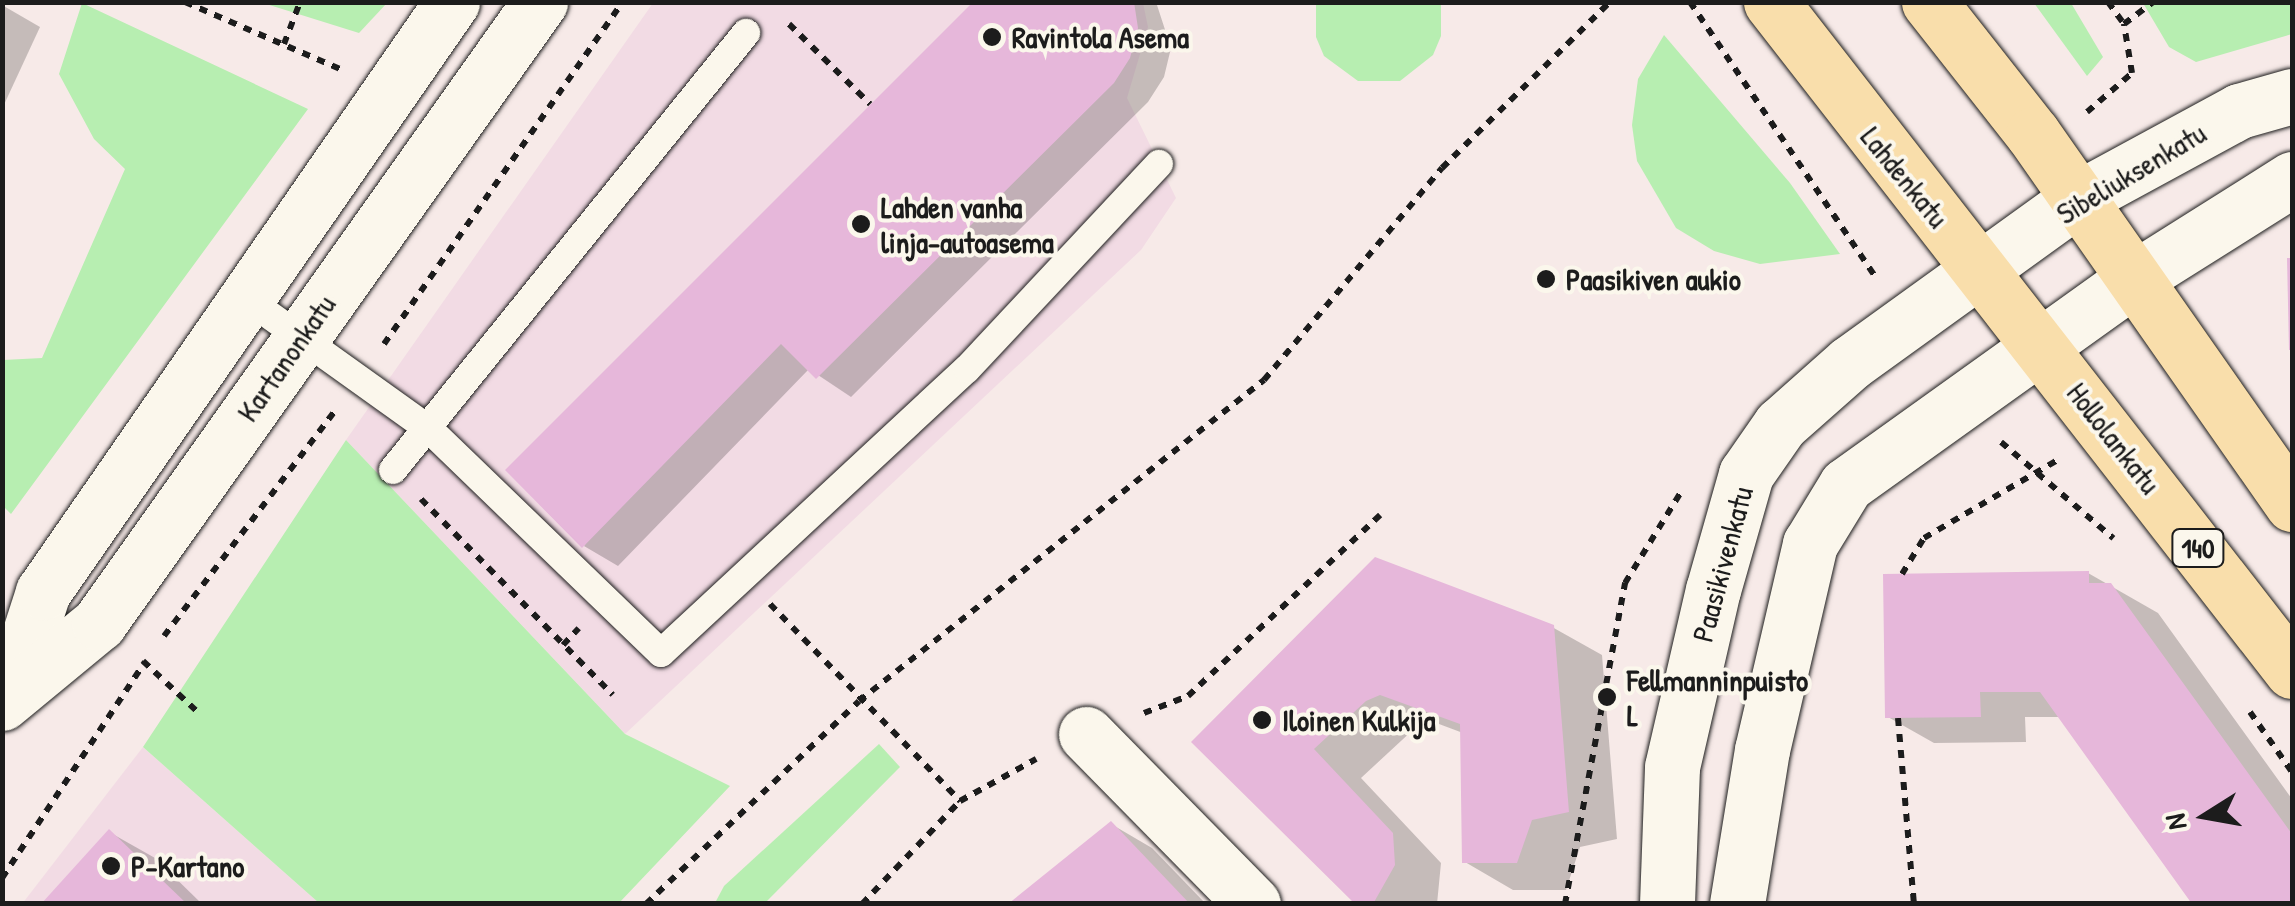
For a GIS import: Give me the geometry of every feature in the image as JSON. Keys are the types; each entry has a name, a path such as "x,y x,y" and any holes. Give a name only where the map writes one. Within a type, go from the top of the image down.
{"main road":[{"name":"Lahdenkatu","path":"1770,2 2043,348"},
{"path":"1928,2 2057,125 2079,198 2292,504"},
{"name":"Hollolankatu","path":"2043,348 2292,671"}],"street":[{"name":"Kartanonkatu","path":"7,697 43,592 452,2"},
{"name":"Kartanonkatu","path":"7,697 99,623 540,2"},
{"name":"Sibeliuksenkatu","path":"1982,273 2079,198 2238,111 2292,96"},
{"path":"1737,904 1762,750 1810,544 1846,485 2136,278 2292,179"},
{"name":"Paasikivenkatu","path":"1667,904 1672,767 1746,474 1780,426 1850,363 1982,273"},
{"path":"1086,734 1253,904"}],"lane":[{"path":"392,470 430,430 746,33"},
{"path":"248,299 358,382 430,430 661,653 967,369 1159,164"}],"path":[{"path":"185,2 350,74"},
{"path":"284,44 300,2"},
{"path":"2,878 144,662 358,382 624,2"},
{"path":"646,904 859,701 1264,380 1442,168 1610,2"},
{"path":"1690,2 1886,293"},
{"path":"2057,125 2132,72 2124,24 2108,2"},
{"path":"2124,24 2153,2"},
{"path":"785,20 870,104"},
{"path":"392,470 613,695"},
{"path":"1902,574 1924,538 2039,474"},
{"path":"741,576 960,801"},
{"path":"1898,718 1914,904"}],"shaded area":[{"path":"653,3 1143,3 1148,27 1127,98 1176,198 1141,250 625,734 346,440"},
{"path":"143,747 319,903 22,904"}],"green space":[{"path":"82,3 308,109 11,514 3,506 3,360 42,358 125,169 94,139 59,74"},
{"path":"263,3 387,3 359,33"},
{"path":"1316,3 1441,3 1441,36 1433,55 1400,81 1358,81 1324,56 1316,37"},
{"path":"2034,3 2071,3 2103,57 2087,76"},
{"path":"2143,3 2292,3 2292,34 2196,62 2169,47"},
{"path":"1664,35 1790,183 1840,254 1760,264 1714,251 1676,228 1637,161 1632,125 1638,79"},
{"path":"346,440 625,734 730,786 619,903 319,903 143,747"},
{"path":"879,744 900,767 765,903 715,903 724,886"}],"building":[{"name":"Lahden vanha linja-autoasema","path":"973,2 1134,2 1138,28 1130,58 1114,83 816,379 781,344 582,548 505,470"},
{"path":"2287,258 2292,258 2292,350 2289,350"},
{"path":"1375,557 1554,625 1569,812 1532,820 1517,863 1462,863 1460,724 1380,695 1366,701 1314,749 1393,833 1395,865 1373,904 1355,904 1191,742"},
{"path":"2089,571 2089,583 2111,583 2292,834 2292,904 2192,904 2040,692 1980,692 1981,717 1885,718 1883,574"},
{"path":"1111,821 1190,904 1008,904"},
{"name":"P-Kartano","path":"109,829 187,904 41,904"}],"place":[{"name":"Ravintola Asema","path":"992,37"},
{"name":"Lahden vanha linja-autoasema","path":"861,224"},
{"name":"Paasikiven aukio","path":"1546,279"},
{"name":"Fellmanninpuisto L","path":"1607,697"},
{"name":"Iloinen Kulkija","path":"1262,720"},
{"name":"P-Kartano","path":"111,866"}]}
